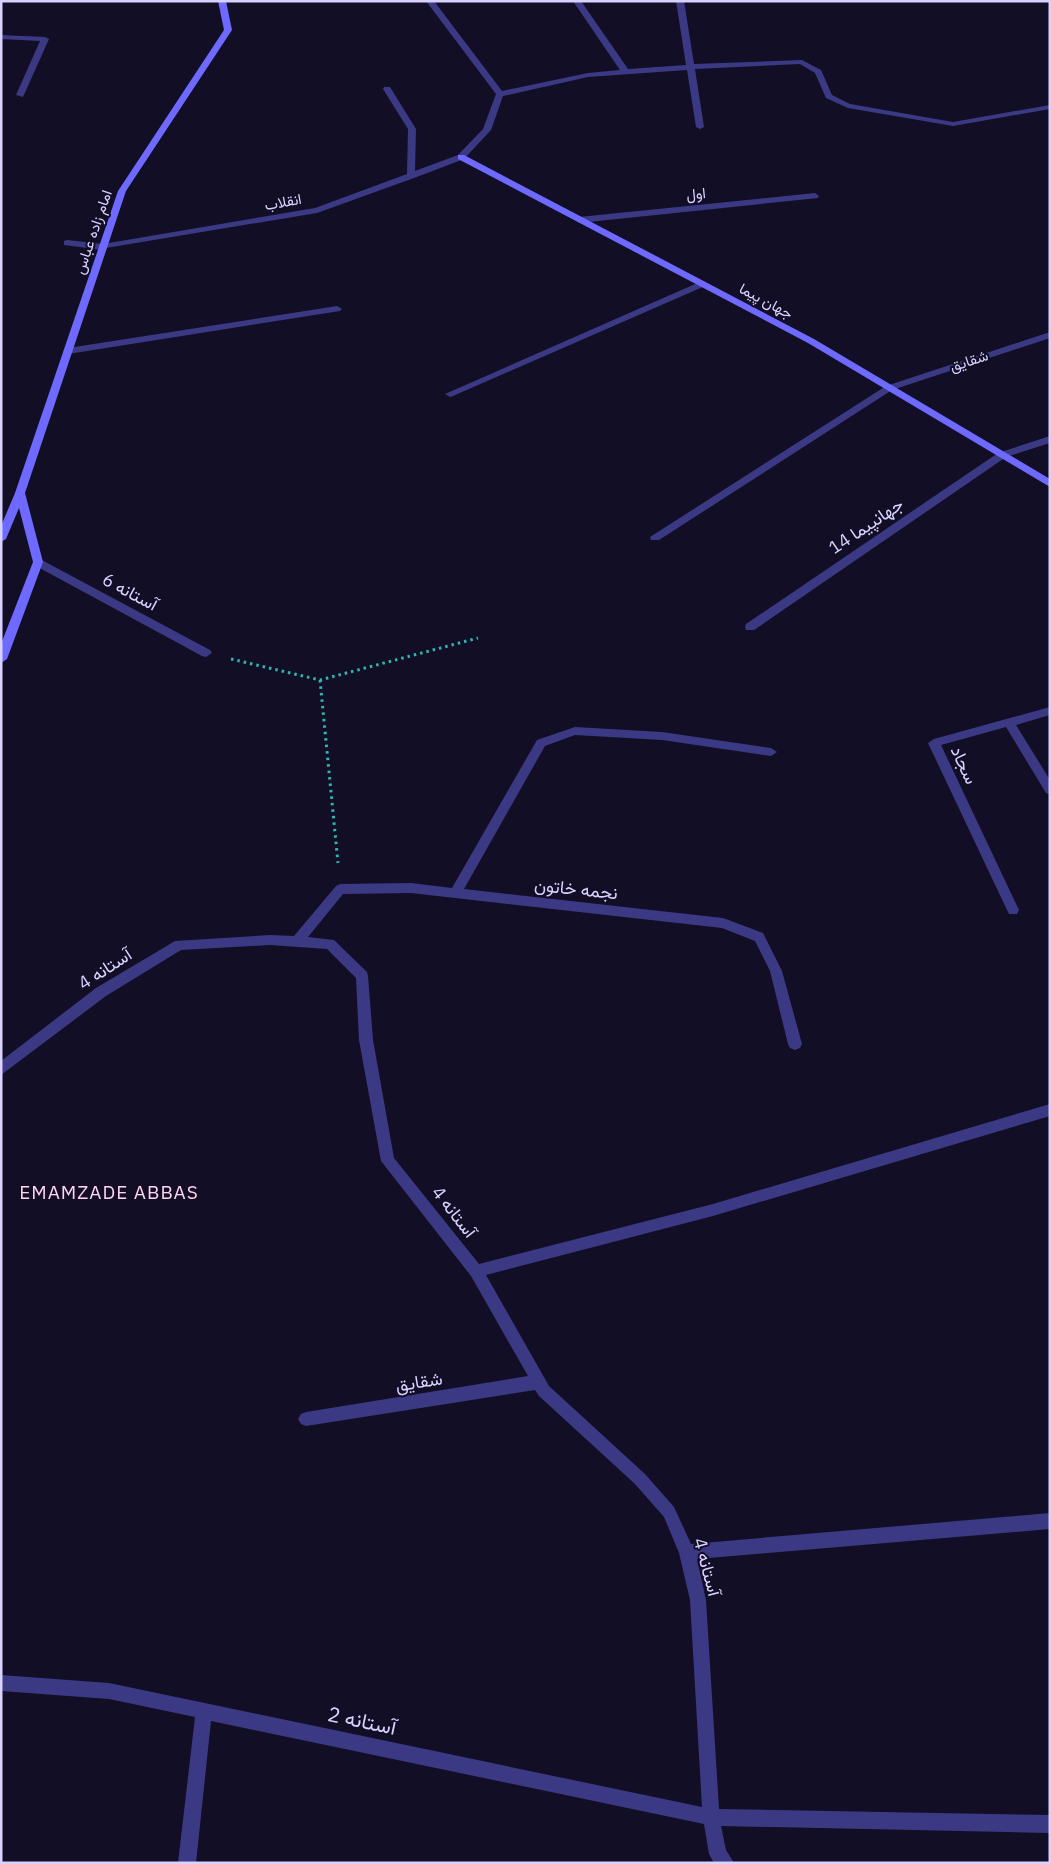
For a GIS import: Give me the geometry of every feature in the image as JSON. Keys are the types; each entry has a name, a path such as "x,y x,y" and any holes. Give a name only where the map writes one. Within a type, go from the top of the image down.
{"street":[{"name":"امام زاده عباس","path":"1,539 20,493 122,191 228,30 222,1"},
{"path":"430,1 500,94"},
{"path":"578,1 626,72"},
{"path":"680,1 700,127"},
{"path":"1,37 45,39 20,95"},
{"path":"500,94 588,75 689,67 802,62 818,72 829,96 848,106 953,124 1050,107"},
{"path":"387,89 412,129 411,176"},
{"path":"461,158 487,130 500,94"},
{"name":"انقلاب","path":"67,243 103,247 316,210 461,158"},
{"name":"جهان پیما","path":"461,158 811,341 1050,484"},
{"name":"اول","path":"579,220 815,196"},
{"path":"450,394 702,284"},
{"path":"68,351 337,309"},
{"name":"شقایق","path":"655,537 889,388 1050,335"},
{"name":"جهانپیما 14","path":"750,627 1002,455 1050,438"},
{"path":"1,659 38,562 20,493"},
{"name":"آستانه 6","path":"38,562 206,652"},
{"name":"سجاد","path":"1013,910 934,743 1050,712"},
{"path":"1009,722 1050,790"},
{"path":"455,893 541,743 575,731 662,736 771,752"},
{"name":"نجمه خاتون","path":"340,889 411,888 723,923 759,937 776,971 794,1044"},
{"path":"298,941 340,889"},
{"name":"آستانه 4","path":"1,1069 101,992 179,945 270,940 330,944 362,976 366,1040 388,1161 426,1206 476,1272 544,1391 640,1479 669,1512 687,1552 698,1600 712,1816 718,1854 725,1863"},
{"path":"476,1272 713,1210 1050,1110"},
{"name":"شقایق","path":"306,1419 538,1382"},
{"path":"687,1552 1050,1522"},
{"name":"آستانه 2","path":"1,1683 109,1691 712,1816 1050,1824"},
{"path":"187,1863 204,1711"}],"path":[{"path":"206,652 320,680 478,638"},
{"path":"320,680 340,889"}],"district":[{"name":"EMAMZADE ABBAS","path":"109,1192"}]}
